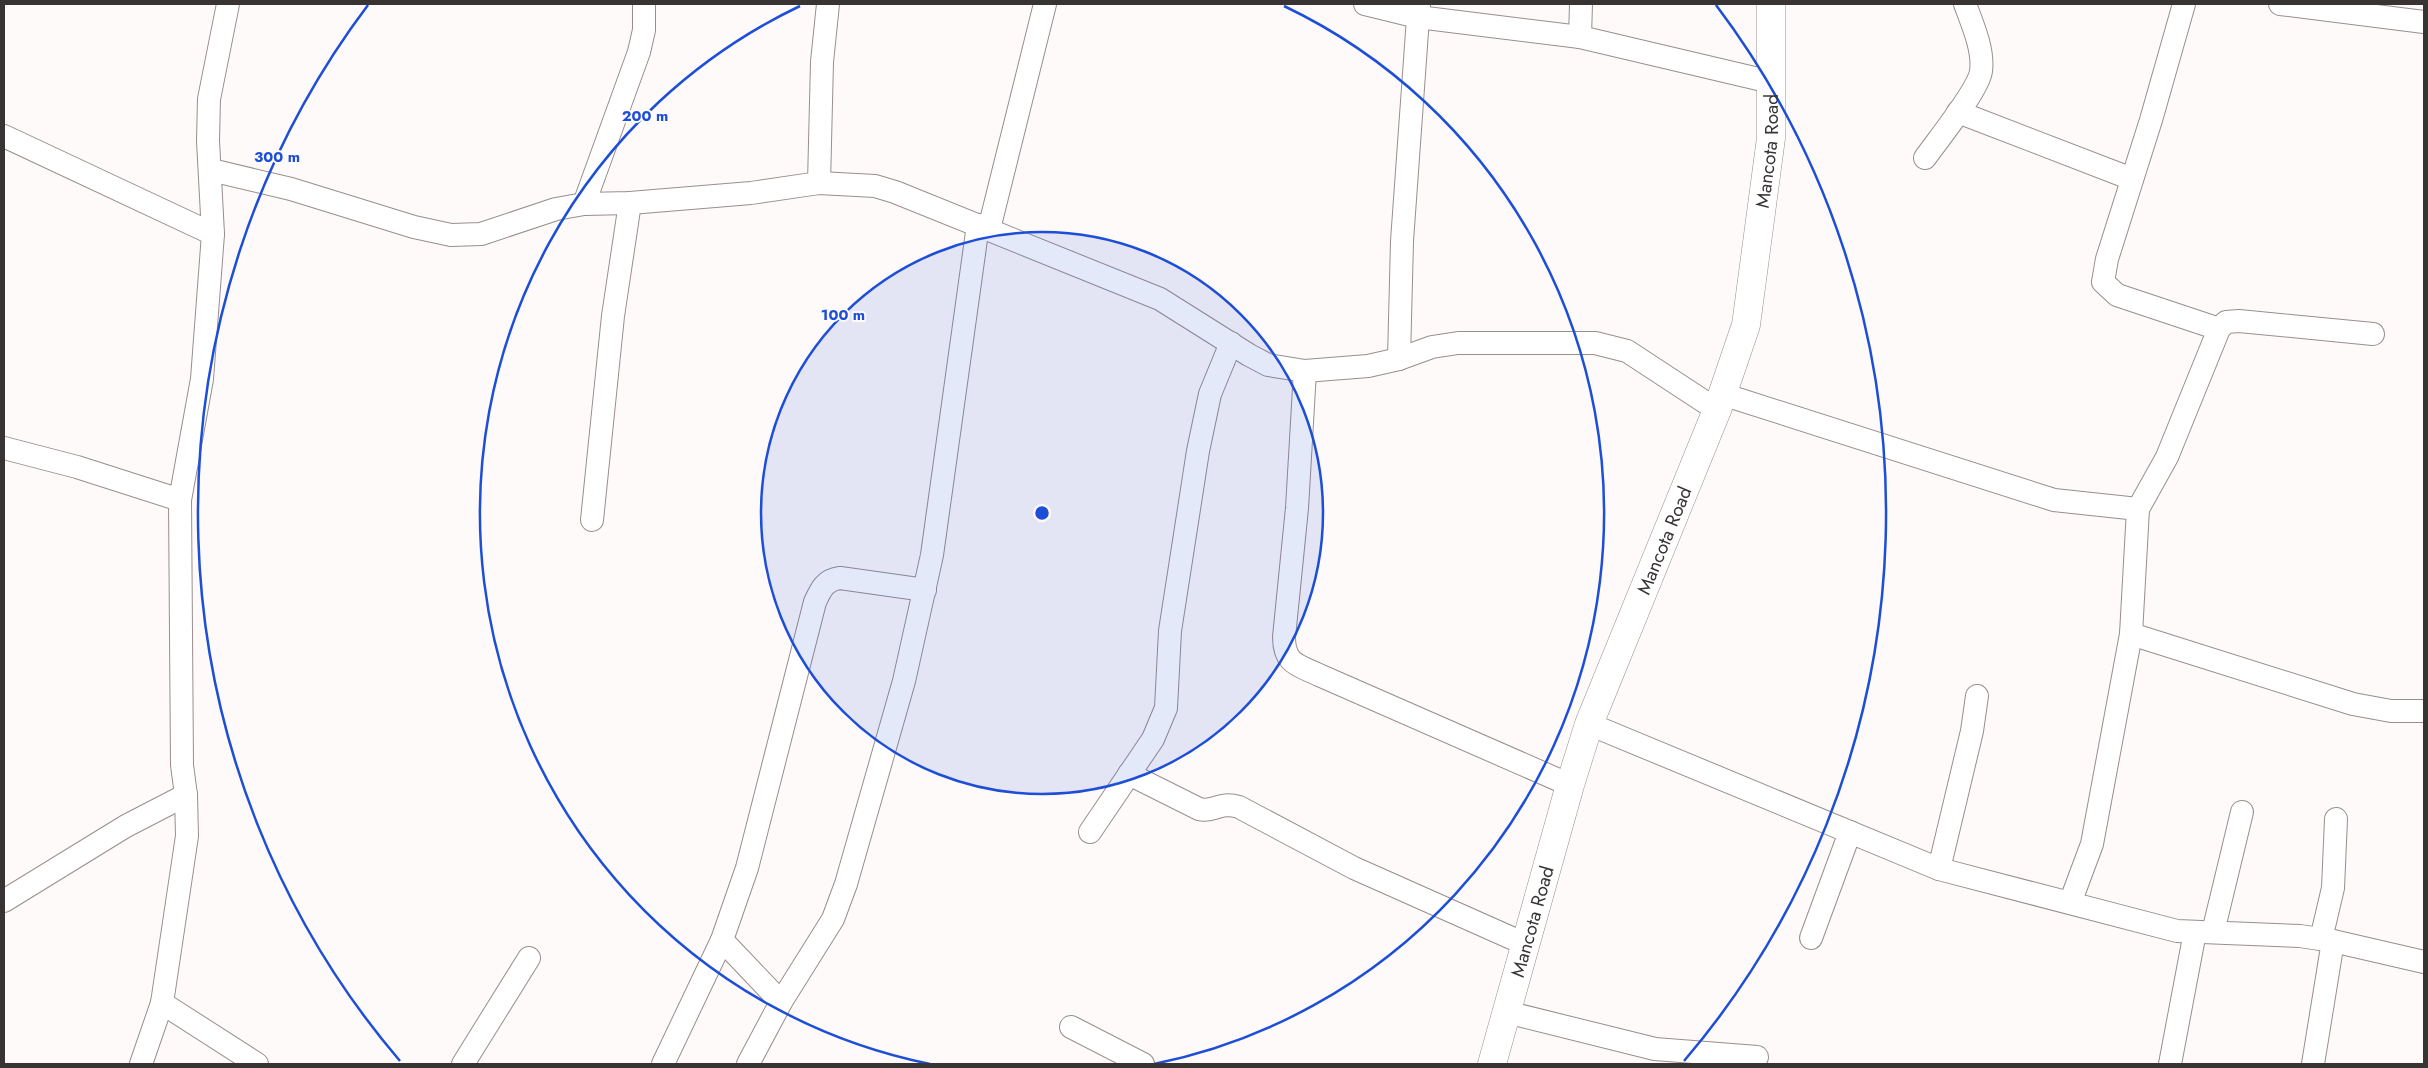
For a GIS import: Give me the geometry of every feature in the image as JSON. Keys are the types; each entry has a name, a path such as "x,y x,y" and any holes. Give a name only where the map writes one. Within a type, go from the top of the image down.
{"main road":[{"name":"Mancota Road","path":"1492,1064 1570,785 1589,724 1719,402 1746,325 1770,138 1771,4"}],"street":[{"path":"141,1064 162,1003 187,836 186,795 182,765 180,500 202,379 213,234 208,141 210,99 228,4"},
{"path":"584,204 639,52 644,30 644,4"},
{"path":"819,183 822,62 828,4"},
{"path":"748,1064 781,1002 833,919 846,884 904,681 925,590 983,227 1045,4"},
{"path":"1365,4 1580,37 1771,82"},
{"path":"1580,37 1581,4"},
{"path":"1925,158 1958,112 1981,72 1980,52 1966,4"},
{"path":"2184,4 2107,259 2103,282 2117,294 2220,329"},
{"path":"2280,4 2424,22"},
{"path":"1399,359 1402,241 1418,11"},
{"path":"1958,112 2132,179"},
{"path":"4,136 213,234"},
{"path":"211,170 291,189 414,227 451,234 481,234 556,209 584,204 630,203 751,193 819,183 875,186 983,227 1160,299 1268,365 1305,371 1368,366 1399,359 1432,346 1458,343 1595,343 1627,351 1719,402 2054,500 2138,509"},
{"path":"592,520 613,316 630,203"},
{"path":"2070,903 2092,844 2130,634 2138,509 2167,458 2220,329 2226,322 2239,321 2373,334"},
{"path":"1090,832 1153,739 1166,708 1171,621 1198,450 1210,394 1231,343"},
{"path":"1305,371 1297,508 1284,637 1284,650 1289,660 1570,785"},
{"path":"4,448 77,467 180,500"},
{"path":"663,1064 722,940 748,868 815,602 822,588 830,579 840,578 925,590"},
{"path":"2130,634 2354,704 2391,711 2424,711"},
{"path":"1939,869 1972,731 1977,696"},
{"path":"1589,724 1939,869 2177,931 2327,940 2424,962"},
{"path":"1130,774 1199,809 1210,810 1223,804 1239,807 1354,868 1525,944"},
{"path":"4,901 126,826 186,795"},
{"path":"2170,1064 2204,932 2242,812"},
{"path":"2313,1064 2333,888 2336,819"},
{"path":"1811,938 1850,832"},
{"path":"722,940 781,1002"},
{"path":"463,1064 529,958"},
{"path":"162,1003 256,1064"},
{"path":"1506,1012 1655,1049 1757,1057"},
{"path":"1071,1027 1143,1064"}]}
